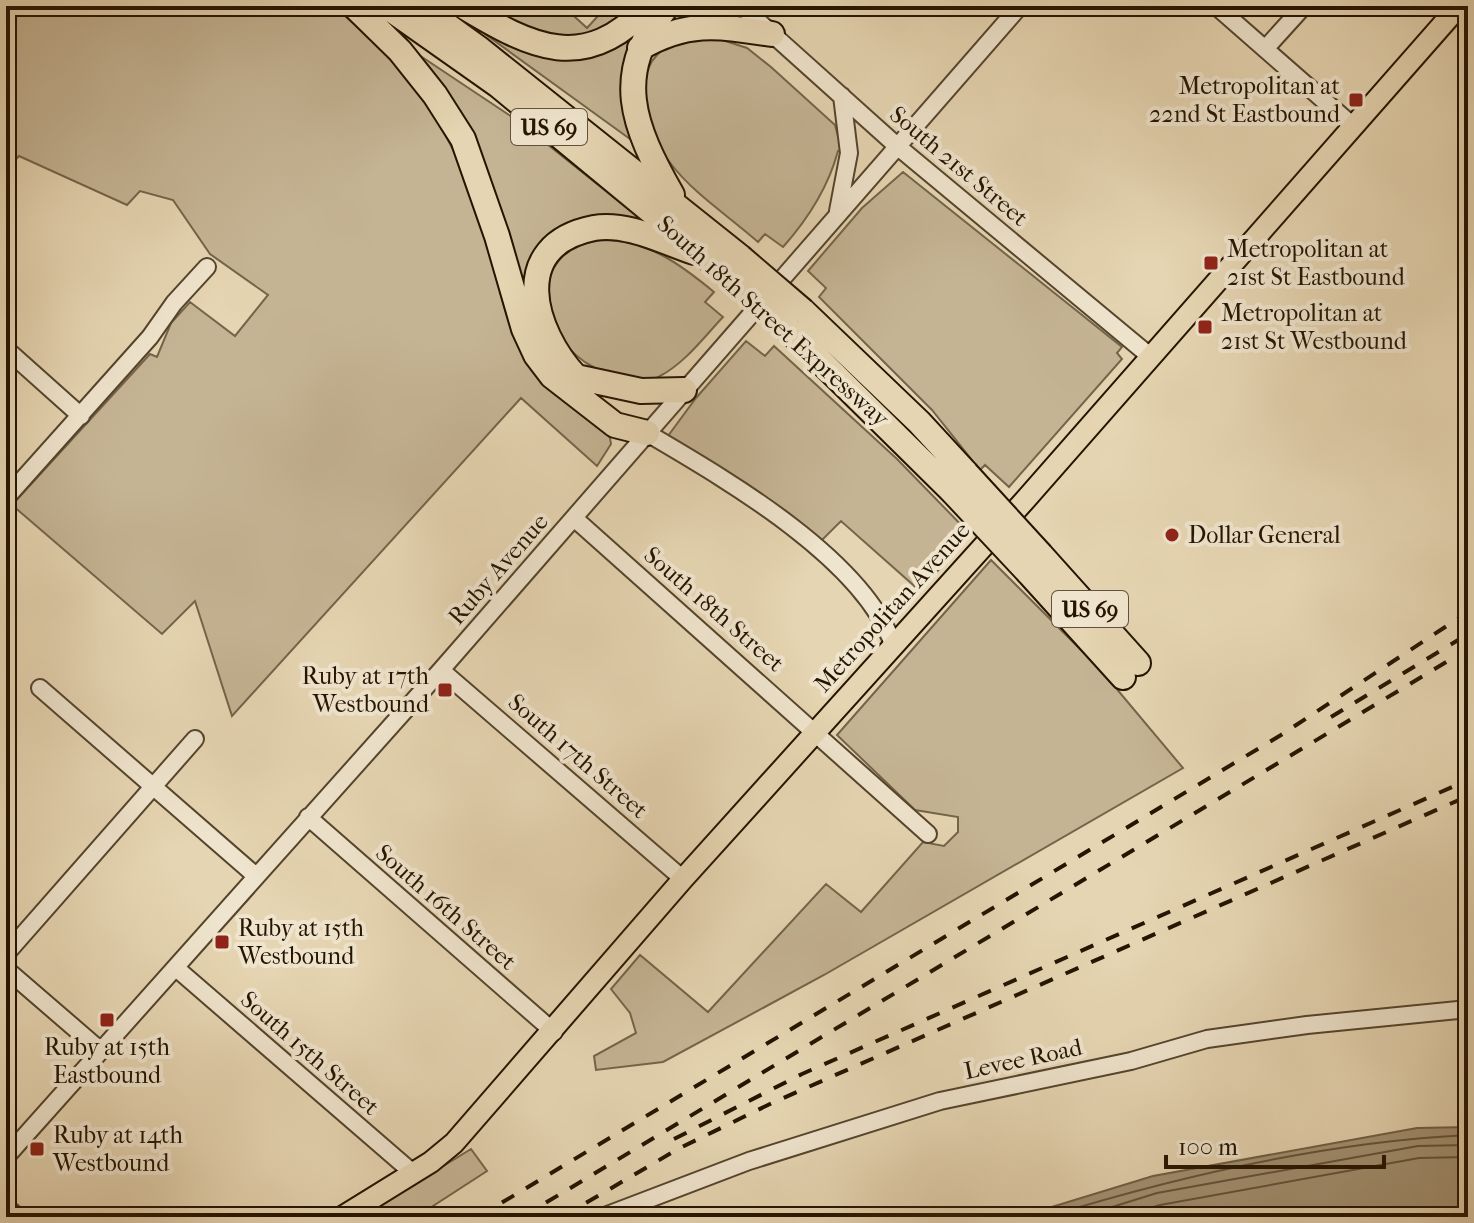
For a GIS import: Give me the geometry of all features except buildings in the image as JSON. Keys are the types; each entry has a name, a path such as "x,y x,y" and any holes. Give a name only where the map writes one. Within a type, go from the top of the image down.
{"highway":[{"path":"354,6 400,51 435,95 463,139 497,236 524,329 536,355 552,376 615,425 647,433"},
{"name":"South 18th Street Expressway","path":"386,6 498,85 705,255 733,265"},
{"name":"South 18th Street Expressway","path":"420,6 677,205 733,265 919,422 959,482 1131,670"},
{"path":"463,6 529,43 555,49 582,48 603,42 622,32 648,6"},
{"path":"667,6 651,26 640,48 633,69 631,97 645,147 677,205"},
{"path":"640,48 665,34 694,26 772,34"},
{"path":"647,433 626,413 576,377 559,358 535,305 537,281 545,260 560,243 594,228 615,228 705,255"},
{"path":"576,377 641,391 684,390"}],"main road":[{"name":"Metropolitan Avenue","path":"342,1217 413,1173 454,1143 554,1032 683,879 1151,357 1459,6"}],"street":[{"name":"South 21st Street","path":"741,6 897,146 1151,357"},
{"name":"Ruby Avenue","path":"6,1157 441,670 1020,6"},
{"path":"1216,6 1353,126"},
{"path":"1265,49 1304,6"},
{"path":"837,216 849,153 842,96"},
{"path":"6,498 81,416 207,267"},
{"path":"6,349 81,416"},
{"path":"647,433 699,464 787,525 854,580 874,603 893,644"},
{"name":"South 18th Street","path":"574,518 816,730 928,834"},
{"name":"South 17th Street","path":"441,670 683,879"},
{"path":"40,688 256,876"},
{"path":"6,954 195,739"},
{"name":"South 16th Street","path":"308,817 554,1032"},
{"name":"South 15th Street","path":"176,968 413,1173"},
{"path":"6,969 101,1051"},
{"name":"Levee Road","path":"602,1217 749,1161 940,1101 1131,1061 1207,1039 1321,1023 1468,1009"},
{"path":"6,1207 18,1217"}],"shaded area":[{"path":"6,6 333,6 360,29 407,79 445,134 474,196 508,321 519,348 549,384 610,438 611,444 597,466 521,398 232,716 195,601 162,634 12,505 150,354 157,357 171,323 190,302 235,336 268,295 210,254 173,200 140,191 127,205 19,156 6,170"},
{"path":"479,6 563,6 587,28 607,6 636,6 591,36 554,39"},
{"path":"489,29 512,42 633,31 638,34 633,136 630,139 485,34"},
{"path":"713,37 747,48 835,125 842,151 838,151 829,178 816,202 783,247 765,234 758,242 690,185 663,152 649,120 645,84 648,69 657,55 675,43"},
{"path":"413,51 518,121 641,219 638,226 586,223 526,291"},
{"path":"903,172 1122,347 1117,353 1122,359 1009,487 985,465 980,470 932,410 819,297 826,288 808,271 862,208"},
{"path":"602,240 649,249 676,263 714,292 705,302 723,317 686,357 656,378 638,380 595,368 575,354 560,337 550,317 547,296 550,277 559,260 577,247"},
{"path":"746,341 765,356 774,346 897,459 970,534 920,591 841,521 821,541 668,436 696,398"},
{"path":"991,560 1100,669 1183,768 824,975 663,1062 596,1070 594,1056 636,1033 630,1013 611,989 640,955 708,1012 826,884 861,912 923,842 944,846 958,832 958,817 915,810 837,735"},
{"path":"471,1149 487,1171 416,1217 361,1217"}],"water":[{"path":"1468,1127 1468,1217 1019,1217 1153,1176 1417,1128"}],"railway":[{"path":"478,1217 1281,735 1468,612"},
{"path":"1331,717 1468,634"},
{"path":"522,1217 1468,649"},
{"path":"674,1139 802,1074 1468,780"},
{"path":"562,1217 678,1149 772,1103 1468,796"}],"place":[{"name":"Metropolitan at 22nd St Eastbound","path":"1356,100"},
{"name":"Metropolitan at 21st St Eastbound","path":"1211,263"},
{"name":"Metropolitan at 21st St Westbound","path":"1205,327"},
{"name":"Dollar General","path":"1172,535"},
{"name":"Ruby at 17th Westbound","path":"445,690"},
{"name":"Ruby at 15th Westbound","path":"222,942"},
{"name":"Ruby at 15th Eastbound","path":"107,1020"},
{"name":"Ruby at 14th Westbound","path":"37,1149"}]}
